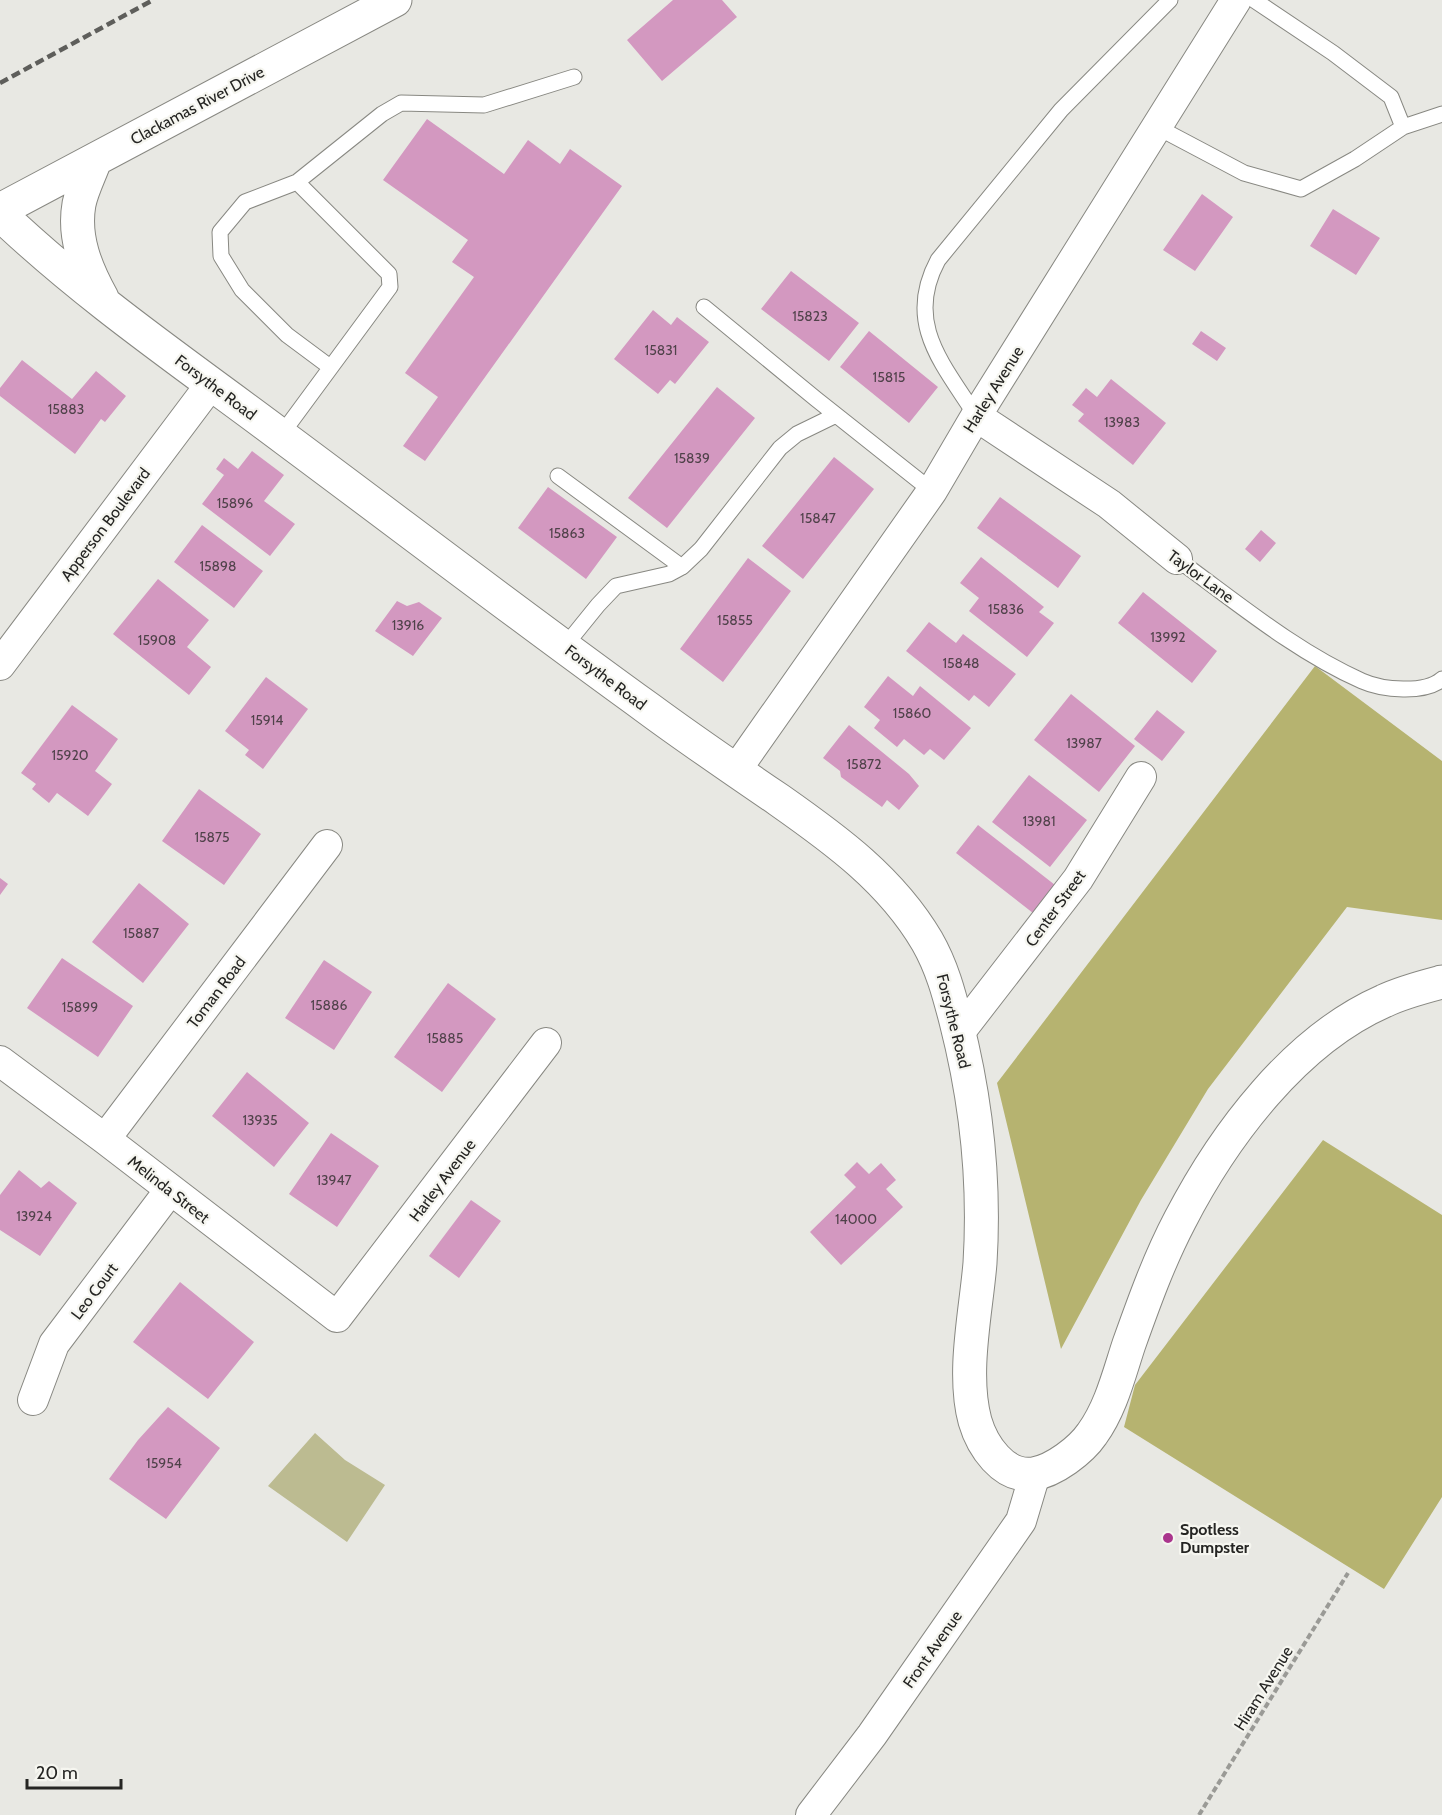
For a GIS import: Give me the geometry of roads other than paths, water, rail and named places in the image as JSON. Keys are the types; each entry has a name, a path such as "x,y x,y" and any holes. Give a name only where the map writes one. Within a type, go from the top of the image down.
{"street":[{"name":"Clackamas River Drive","path":"0,212 395,0"},
{"name":"Harley Avenue","path":"736,770 932,490 1236,0"},
{"path":"95,160 80,202 78,232 85,264 104,303"},
{"name":"Forsythe Road","path":"0,212 28,240 104,303 564,647 855,857 900,901 929,944 942,972 959,1033 976,1130 982,1216 972,1350 972,1404 976,1423 992,1455 1019,1473 1035,1474"},
{"name":"Apperson Boulevard","path":"0,664 211,384"},
{"name":"Taylor Lane","path":"976,416 1109,504 1177,559"},
{"name":"Center Street","path":"959,1033 1078,879 1141,777"},
{"name":"Toman Road","path":"105,1139 327,845"},
{"path":"1035,1474 1075,1454 1096,1427 1112,1394 1163,1255 1196,1191 1246,1117 1285,1072 1326,1035 1386,1000 1442,982"},
{"name":"Harley Avenue","path":"337,1317 546,1043"},
{"name":"Melinda Street","path":"0,1061 337,1317"},
{"name":"Leo Court","path":"33,1400 54,1344 170,1190"},
{"name":"Front Avenue","path":"811,1815 872,1736 1021,1521 1035,1474"}],"lane":[{"path":"976,416 942,363 926,328 924,300 930,276 938,260 1061,110 1170,0"},
{"path":"1254,0 1333,53 1391,97 1404,127"},
{"path":"330,367 287,335 242,290 220,256 220,232 245,202 297,182 382,114 401,103 484,105 574,77"},
{"path":"1156,127 1244,173 1301,189 1355,159 1404,127 1442,114"},
{"path":"280,435 390,287 389,274 297,182"},
{"path":"704,307 932,490"},
{"path":"564,647 616,586 669,574 682,567 701,549 780,448 797,434 836,415"},
{"path":"558,476 682,567"},
{"name":"Taylor Lane","path":"1177,559 1287,638 1321,660 1364,682 1401,689 1435,685 1442,679"}],"railway":[{"path":"0,83 153,0"}],"place":[{"name":"Spotless Dumpster","path":"1168,1538"}]}
